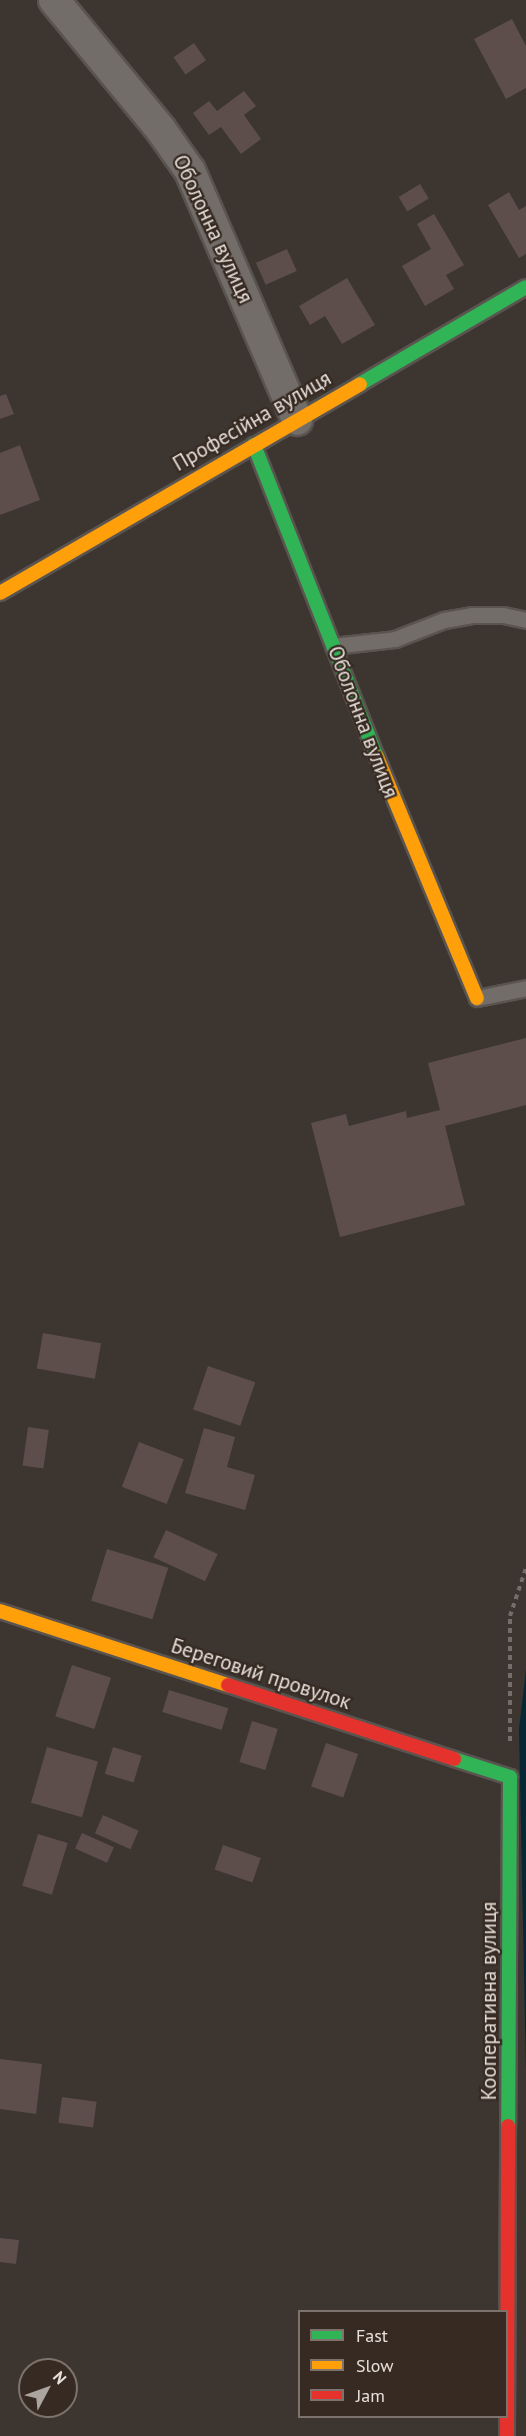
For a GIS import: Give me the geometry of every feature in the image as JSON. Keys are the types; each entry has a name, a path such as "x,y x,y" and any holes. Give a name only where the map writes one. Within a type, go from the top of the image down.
{"street":[{"name":"Оболонна вулиця","path":"54,0 128,88 190,171 297,420"},
{"name":"Професійна вулиця","path":"0,593 526,286"},
{"name":"Оболонна вулиця","path":"254,445 433,900 477,998"},
{"name":"Береговий провулок","path":"0,1611 510,1777"},
{"name":"Кооперативна вулиця","path":"508,2310 510,1777"},
{"name":"Кооперативна вулиця","path":"507,2418 507,2436"}],"lane":[{"path":"333,646 395,639 444,620 471,615 503,615 526,620"},
{"path":"477,998 526,988"}],"path":[{"path":"510,1777 510,1616 526,1568"}],"water":[{"path":"526,1670 526,2070 519,1729"}],"building":[{"path":"512,19 526,46 526,88 506,99 474,39"},
{"path":"194,43 206,60 186,75 174,57"},
{"path":"244,91 256,106 244,115 261,139 241,154 221,127 209,135 193,113 209,101 217,111"},
{"path":"420,184 429,199 407,211 399,197"},
{"path":"509,192 519,210 526,206 526,254 519,258 488,205"},
{"path":"434,214 464,265 446,275 454,289 425,306 402,266 431,249 417,224"},
{"path":"287,249 297,271 266,285 256,263"},
{"path":"347,278 375,325 342,344 325,316 310,325 299,306"},
{"path":"6,394 14,414 0,419 0,396"},
{"path":"20,445 40,500 0,515 0,453"},
{"path":"526,1038 526,1105 445,1126 465,1205 340,1237 311,1123 346,1114 349,1126 406,1111 407,1118 440,1110 428,1063"},
{"path":"43,1333 101,1343 95,1379 37,1368"},
{"path":"208,1366 255,1382 240,1426 193,1409"},
{"path":"28,1427 49,1430 43,1469 23,1466"},
{"path":"204,1428 235,1437 227,1467 255,1475 245,1510 185,1493"},
{"path":"139,1442 184,1459 167,1504 122,1487"},
{"path":"166,1530 218,1554 205,1581 153,1557"},
{"path":"107,1549 168,1568 152,1619 91,1601"},
{"path":"72,1665 111,1678 94,1729 55,1716"},
{"path":"169,1690 228,1708 222,1730 162,1712"},
{"path":"252,1721 278,1729 265,1770 239,1762"},
{"path":"326,1743 358,1754 343,1798 311,1786"},
{"path":"47,1747 98,1762 82,1817 31,1803"},
{"path":"113,1747 142,1756 134,1783 105,1774"},
{"path":"103,1815 139,1831 130,1849 95,1833"},
{"path":"82,1833 114,1847 107,1863 75,1849"},
{"path":"38,1834 68,1843 52,1895 22,1886"},
{"path":"223,1845 261,1858 252,1883 215,1870"},
{"path":"0,2059 42,2064 36,2114 0,2109"},
{"path":"62,2097 97,2102 93,2128 58,2123"},
{"path":"0,2238 19,2240 16,2264 0,2262"}],"traffic: fast":[{"path":"360,384 526,287"},
{"path":"254,445 377,757"},
{"path":"454,1759 510,1777 508,2126"}],"traffic: slow":[{"path":"0,593 360,384"},
{"path":"377,757 477,998"},
{"path":"0,1611 228,1685"}],"traffic: jam":[{"path":"228,1685 454,1759"},
{"path":"507,2310 508,2126"},
{"path":"507,2418 507,2436"}]}
